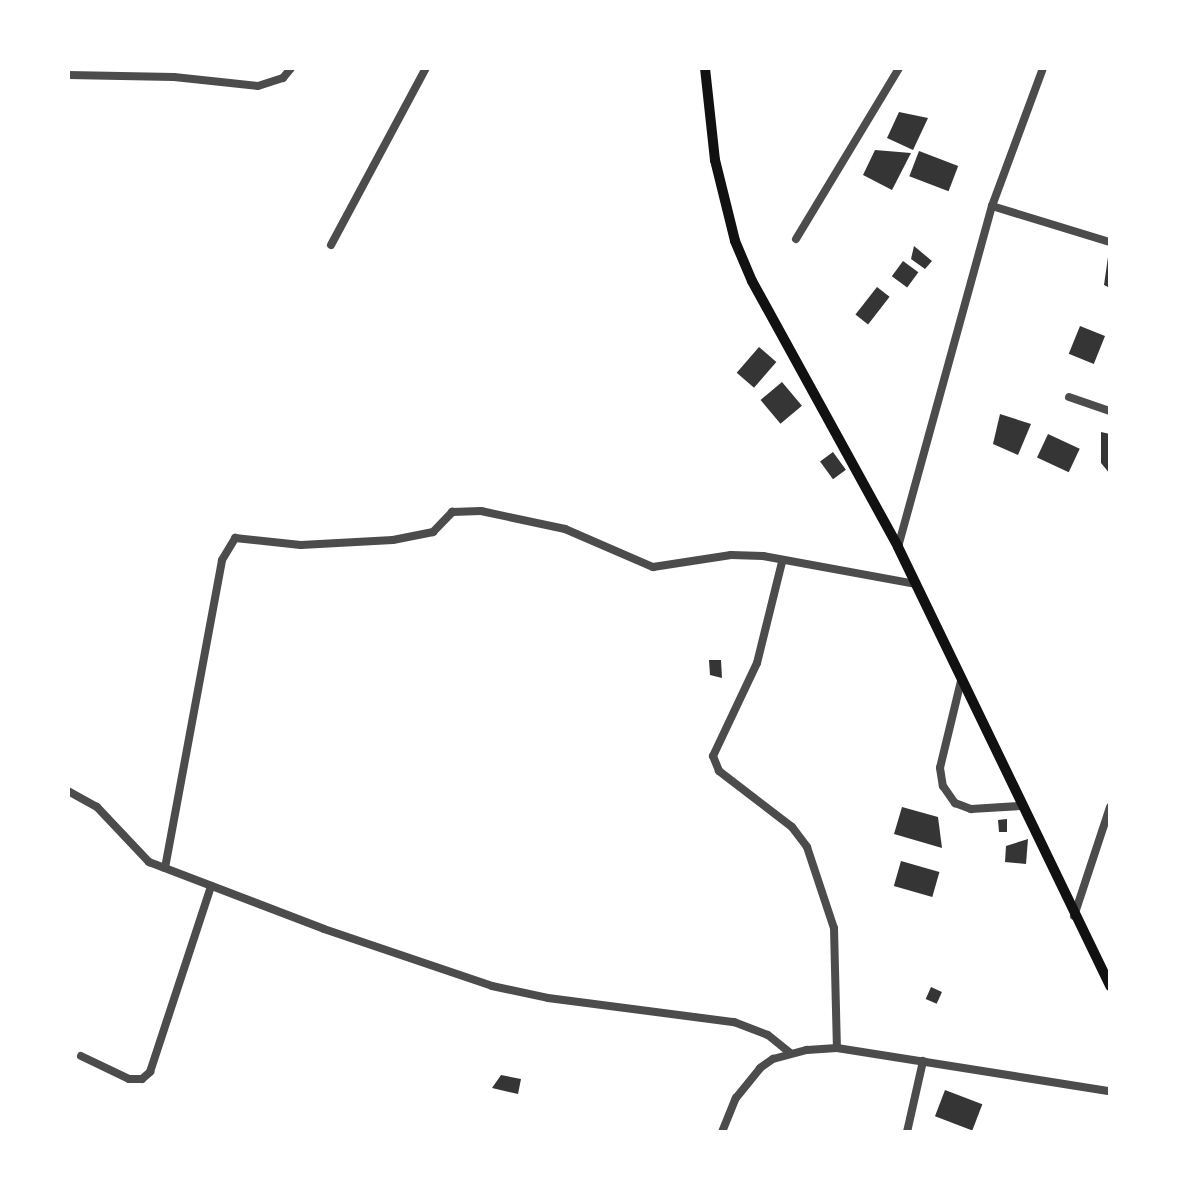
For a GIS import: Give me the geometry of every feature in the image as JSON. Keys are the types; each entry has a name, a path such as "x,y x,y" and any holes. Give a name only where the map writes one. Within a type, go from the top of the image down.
{"main road":[{"path":"704,68 715,160 735,241 784,342 898,548 1110,986"}],"street":[{"path":"68,74 174,77 258,86 283,78 290,68"},
{"path":"331,244 426,68"},
{"path":"796,239 899,68"},
{"path":"898,548 992,206 1043,68"},
{"path":"992,206 1110,242"},
{"path":"1069,397 1110,411"},
{"path":"165,868 222,560 234,538 301,545 394,540 432,532 452,512 481,511 565,529 653,567 731,555 916,584"},
{"path":"782,562 757,663 713,756 719,771 792,826 806,847 834,928 837,1048"},
{"path":"961,681 940,768 944,786 955,803 971,809 1020,806"},
{"path":"68,791 97,808 136,851 165,868 211,886 492,986 548,998 734,1022 768,1035 790,1054"},
{"path":"1074,916 1110,807"},
{"path":"80,1056 129,1080 142,1079 150,1072 211,886"},
{"path":"722,1132 736,1098 749,1080 773,1060 837,1048 1110,1091"},
{"path":"906,1132 923,1061"}],"building":[{"path":"899,112 928,118 913,150 887,138"},
{"path":"875,150 911,153 892,190 863,175"},
{"path":"919,151 958,166 949,191 909,176"},
{"path":"914,246 932,261 925,269 911,259"},
{"path":"1110,257 1110,288 1104,285"},
{"path":"903,261 918,272 907,288 892,276"},
{"path":"877,287 890,297 868,324 855,315"},
{"path":"1080,326 1105,336 1094,364 1069,354"},
{"path":"759,347 776,362 754,388 737,373"},
{"path":"782,382 802,406 780,424 761,400"},
{"path":"1000,414 1031,424 1018,455 993,444"},
{"path":"1101,432 1110,434 1110,474 1101,463"},
{"path":"1048,434 1080,449 1069,472 1037,458"},
{"path":"833,452 846,470 833,479 820,461"},
{"path":"709,660 721,660 722,678 710,675"},
{"path":"902,807 938,817 942,848 894,834"},
{"path":"1007,819 1007,832 999,832 998,820"},
{"path":"1028,839 1026,864 1005,862 1006,846"},
{"path":"901,861 939,872 932,897 894,886"},
{"path":"931,987 942,992 937,1004 926,999"},
{"path":"501,1075 521,1079 518,1094 492,1088"},
{"path":"945,1090 982,1104 972,1130 935,1116"}]}
